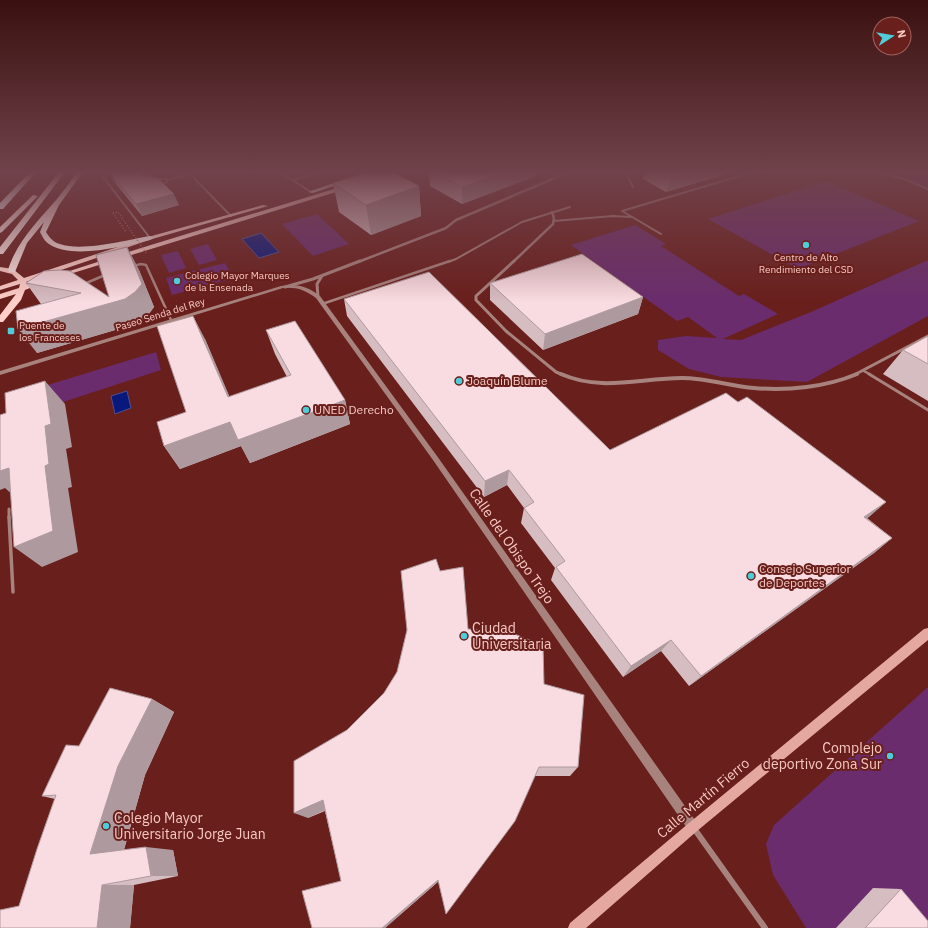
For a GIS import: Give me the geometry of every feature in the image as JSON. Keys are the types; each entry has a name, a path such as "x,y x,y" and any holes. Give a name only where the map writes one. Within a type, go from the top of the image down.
{"highway":[{"path":"0,231 16,215"},
{"path":"0,252 28,215"},
{"path":"11,239 35,215"},
{"path":"12,270 15,258 26,239 46,215"},
{"path":"51,215 43,232 50,242 65,247 80,249 101,247 150,238"}],"main road":[{"path":"0,297 22,288 143,249 256,215"},
{"path":"0,288 150,238 231,216"},
{"path":"0,269 12,270 22,280 22,288 13,305 0,320"},
{"name":"Calle Martín Fierro","path":"575,928 693,827 928,633"}],"street":[{"name":"Paseo Senda del Rey","path":"0,373 171,320 322,276 446,228 456,220 467,215"},
{"path":"553,215 553,224 527,250 476,296 476,300 506,331 556,372 572,379 592,383 618,384 682,378 755,388 812,386 843,380 864,371 928,336"},
{"path":"320,300 317,284 322,276"},
{"name":"Calle del Obispo Trejo","path":"283,287 302,287 309,289 320,300 435,458 765,928"}],"lane":[{"path":"133,215 150,238"},
{"path":"320,300 456,259 522,222 542,215"},
{"path":"629,215 661,234"},
{"path":"553,221 613,216 632,217"},
{"path":"128,268 141,264 146,265 171,320"},
{"path":"78,286 98,279 108,273"},
{"path":"864,371 928,410"},
{"path":"9,509 13,592"}],"path":[{"path":"115,215 130,237"},
{"path":"120,215 146,253"}],"shaded area":[{"path":"312,215 318,215 349,244 313,256 282,224"},
{"name":"Centro de Alto Rendimiento del CSD","path":"719,215 906,215 919,221 798,269 708,219"},
{"path":"635,225 666,244 661,246 739,296 744,294 778,314 723,339 741,340 811,312 928,260 928,316 807,382 721,377 689,369 658,350 658,340 686,336 717,338 688,317 677,321 571,245"},
{"path":"261,233 279,252 259,258 242,239"},
{"path":"208,244 217,260 199,265 190,249"},
{"path":"178,251 186,268 169,273 161,255"},
{"path":"225,263 234,278 172,295 166,278"},
{"path":"156,352 161,370 8,420 5,398"},
{"path":"127,391 131,408 115,414 111,396"},
{"name":"Complejo deportivo Zona Sur","path":"928,687 928,928 806,928 773,875 766,844 774,825"}],"building":[{"path":"127,247 142,284 135,292 125,299 18,329 16,311 81,293 26,283 44,271 70,271 109,297 96,255"},
{"path":"582,254 643,297 545,334 490,283"},
{"path":"429,272 610,450 726,393 738,402 747,397 886,502 864,517 892,538 701,676 671,640 631,666 556,567 565,561 524,508 534,502 509,470 485,481 344,299"},
{"path":"193,316 228,397 291,375 266,330 295,321 345,400 238,440 230,422 164,446 157,422 186,412 157,326"},
{"path":"928,336 928,364 903,350"},
{"path":"45,381 51,424 45,426 49,464 45,466 53,531 14,547 9,468 0,471 0,415 6,413 5,393"},
{"path":"436,559 440,571 463,567 468,629 509,632 543,645 544,684 584,695 578,767 539,767 515,821 446,914 438,880 382,928 312,928 302,891 341,881 323,800 294,813 294,761 347,730 384,693 397,672 407,630 401,571"},
{"path":"110,688 152,699 118,766 90,854 146,847 151,876 102,885 97,928 0,928 0,910 19,906 56,795 42,796 66,745 79,746"},
{"path":"901,889 928,921 928,928 865,928"}],"place":[{"name":"Centro de Alto Rendimiento del CSD","path":"806,245"},
{"name":"Colegio Mayor Marques de la Ensenada","path":"177,281"},
{"name":"Puente de los Franceses","path":"11,331"},
{"name":"Joaquín Blume","path":"459,381"},
{"name":"UNED Derecho","path":"306,410"},
{"name":"Consejo Superior de Deportes","path":"751,576"},
{"name":"Ciudad Universitaria","path":"464,636"},
{"name":"Complejo deportivo Zona Sur","path":"890,756"},
{"name":"Colegio Mayor Universitario Jorge Juan","path":"106,826"}]}
